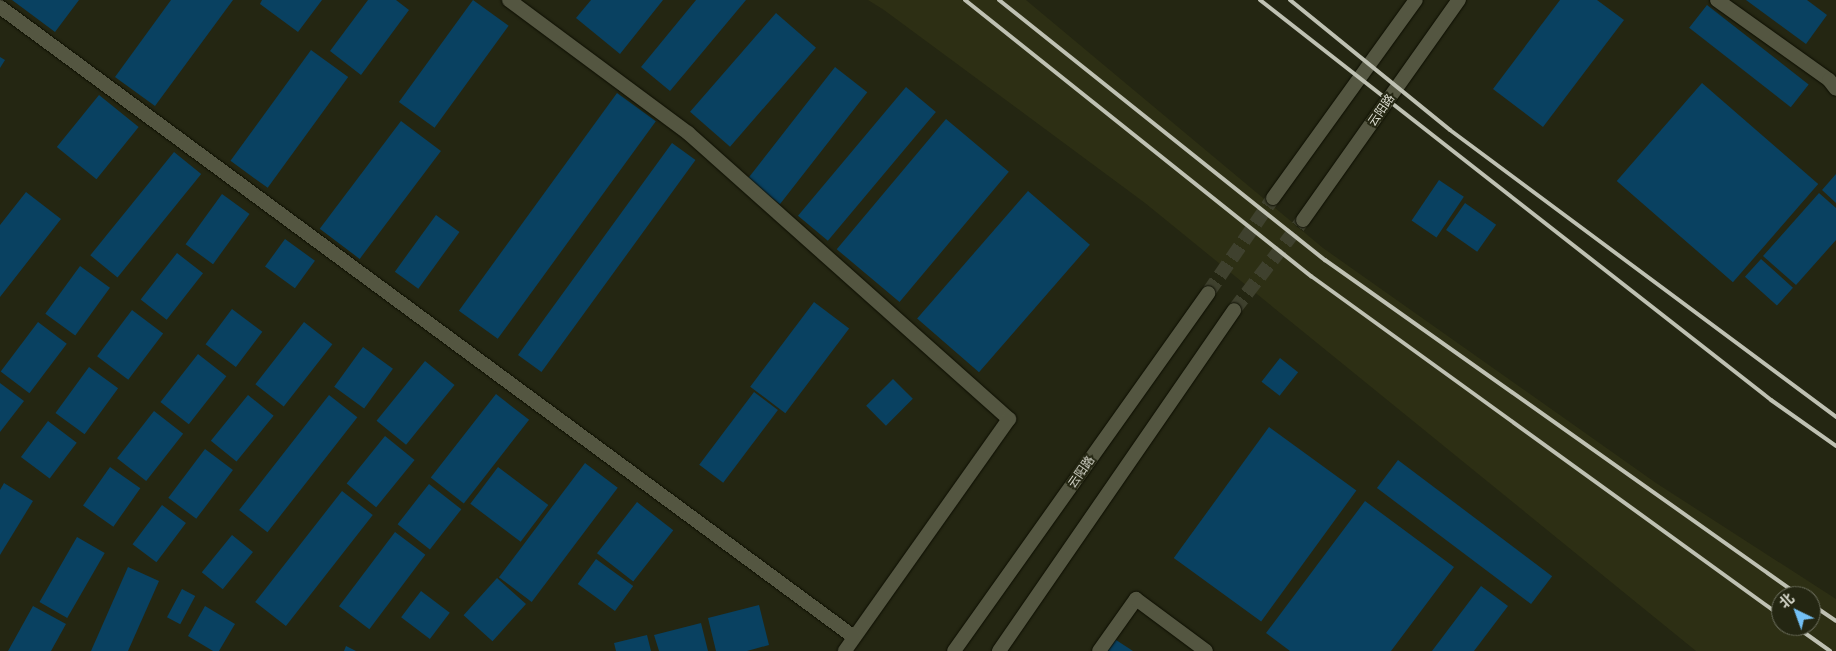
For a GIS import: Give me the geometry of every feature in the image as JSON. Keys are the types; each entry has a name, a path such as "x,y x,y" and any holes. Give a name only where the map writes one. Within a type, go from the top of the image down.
{"street":[{"path":"509,0 688,133 1009,420 845,651"},
{"path":"1273,198 1416,0"},
{"name":"云阳路","path":"1303,220 1459,0"},
{"path":"1717,0 1830,80 1836,89"},
{"path":"0,7 854,637"},
{"name":"云阳路","path":"954,651 1208,293"},
{"path":"999,651 1234,310"},
{"path":"1099,651 1136,599 1206,651"}],"shaded area":[{"path":"868,0 1026,0 1323,248 1656,483 1816,586 1771,586 1771,636 1821,636 1821,589 1836,599 1836,651 1696,651 1145,203"}],"building":[{"path":"12,0 79,0 55,32"},
{"path":"171,0 233,0 155,106 115,77"},
{"path":"262,0 322,0 298,32 260,4"},
{"path":"368,0 396,0 409,10 361,75 330,51"},
{"path":"473,0 509,26 435,128 399,102"},
{"path":"591,0 663,0 620,54 576,18"},
{"path":"696,0 746,0 670,91 641,67"},
{"path":"1560,0 1597,0 1624,20 1543,127 1493,89"},
{"path":"1746,0 1807,0 1827,15 1806,44"},
{"path":"1707,5 1809,84 1791,107 1689,28"},
{"path":"776,13 816,48 730,147 690,112"},
{"path":"311,50 348,77 268,188 230,161"},
{"path":"0,57 5,60 0,68"},
{"path":"835,67 867,92 780,204 748,179"},
{"path":"1702,83 1818,184 1733,282 1617,181"},
{"path":"906,87 936,112 828,241 798,216"},
{"path":"617,93 656,121 498,339 459,311"},
{"path":"99,95 139,127 96,179 57,147"},
{"path":"946,119 1009,172 900,302 837,249"},
{"path":"401,121 441,151 360,259 320,229"},
{"path":"672,143 695,160 541,372 518,355"},
{"path":"174,152 201,174 118,277 90,255"},
{"path":"1836,174 1836,203 1822,190"},
{"path":"1439,180 1464,197 1436,237 1412,221"},
{"path":"1028,191 1090,245 979,372 917,319"},
{"path":"26,192 61,219 0,297 0,225"},
{"path":"1819,193 1836,208 1836,240 1796,285 1763,256"},
{"path":"222,194 250,214 213,264 186,244"},
{"path":"1465,203 1496,225 1477,252 1446,230"},
{"path":"436,215 459,232 418,289 395,272"},
{"path":"285,239 315,261 295,288 265,267"},
{"path":"177,253 203,273 167,320 141,299"},
{"path":"1761,259 1793,288 1777,306 1745,277"},
{"path":"80,266 110,288 75,335 45,314"},
{"path":"814,302 849,328 785,413 750,387"},
{"path":"232,309 262,332 236,367 206,344"},
{"path":"132,310 163,333 128,380 97,356"},
{"path":"38,322 67,344 29,393 1,372"},
{"path":"304,322 332,344 284,406 255,384"},
{"path":"363,347 393,369 364,408 334,387"},
{"path":"198,354 226,376 189,424 160,402"},
{"path":"1280,358 1298,372 1280,396 1262,382"},
{"path":"425,361 455,385 406,445 377,421"},
{"path":"89,367 118,388 85,434 55,413"},
{"path":"893,379 913,399 886,426 866,406"},
{"path":"0,383 24,401 0,432"},
{"path":"754,392 778,410 723,483 699,465"},
{"path":"496,394 529,420 464,503 431,478"},
{"path":"248,395 274,416 237,462 211,441"},
{"path":"329,395 357,417 267,532 239,510"},
{"path":"154,411 183,434 146,481 117,458"},
{"path":"48,421 77,443 50,479 21,457"},
{"path":"1269,427 1356,490 1261,622 1174,558"},
{"path":"385,436 415,460 376,507 347,483"},
{"path":"205,449 233,470 196,519 168,498"},
{"path":"1398,460 1552,576 1531,604 1377,488"},
{"path":"585,463 618,488 532,602 499,577"},
{"path":"110,467 140,488 113,527 83,506"},
{"path":"498,467 548,505 521,542 470,504"},
{"path":"4,483 33,501 0,555 0,490"},
{"path":"429,484 461,509 430,549 398,524"},
{"path":"342,491 373,515 286,626 255,602"},
{"path":"1365,501 1454,567 1391,651 1290,651 1266,633"},
{"path":"637,502 673,530 633,582 597,553"},
{"path":"162,505 186,523 156,562 133,544"},
{"path":"395,532 425,555 369,629 339,606"},
{"path":"232,535 253,552 223,589 202,572"},
{"path":"77,537 105,553 67,618 40,602"},
{"path":"596,559 633,586 615,611 578,584"},
{"path":"128,567 159,581 128,651 91,651"},
{"path":"497,578 526,604 493,641 464,615"},
{"path":"1481,586 1508,606 1474,651 1432,651"},
{"path":"182,589 195,596 180,624 167,617"},
{"path":"421,591 450,613 430,639 401,617"},
{"path":"759,605 769,645 747,651 716,651 708,618"},
{"path":"33,606 66,624 51,651 8,651"},
{"path":"205,606 235,624 219,651 213,651 188,636"},
{"path":"701,623 708,651 659,651 654,635"},
{"path":"647,635 651,651 616,651 614,643"},
{"path":"1113,638 1133,651 1104,651"},
{"path":"346,646 356,651 344,651"}],"tunnel":[{"path":"1208,293 1273,198"},
{"path":"1234,310 1303,220"}],"railway":[{"path":"965,0 1311,276 1771,609"},
{"path":"999,0 1325,260 1786,586"},
{"path":"1260,0 1771,400 1836,446"},
{"path":"1290,0 1450,130 1836,417"},
{"path":"1821,611 1836,621"},
{"path":"1809,636 1830,651"}]}
